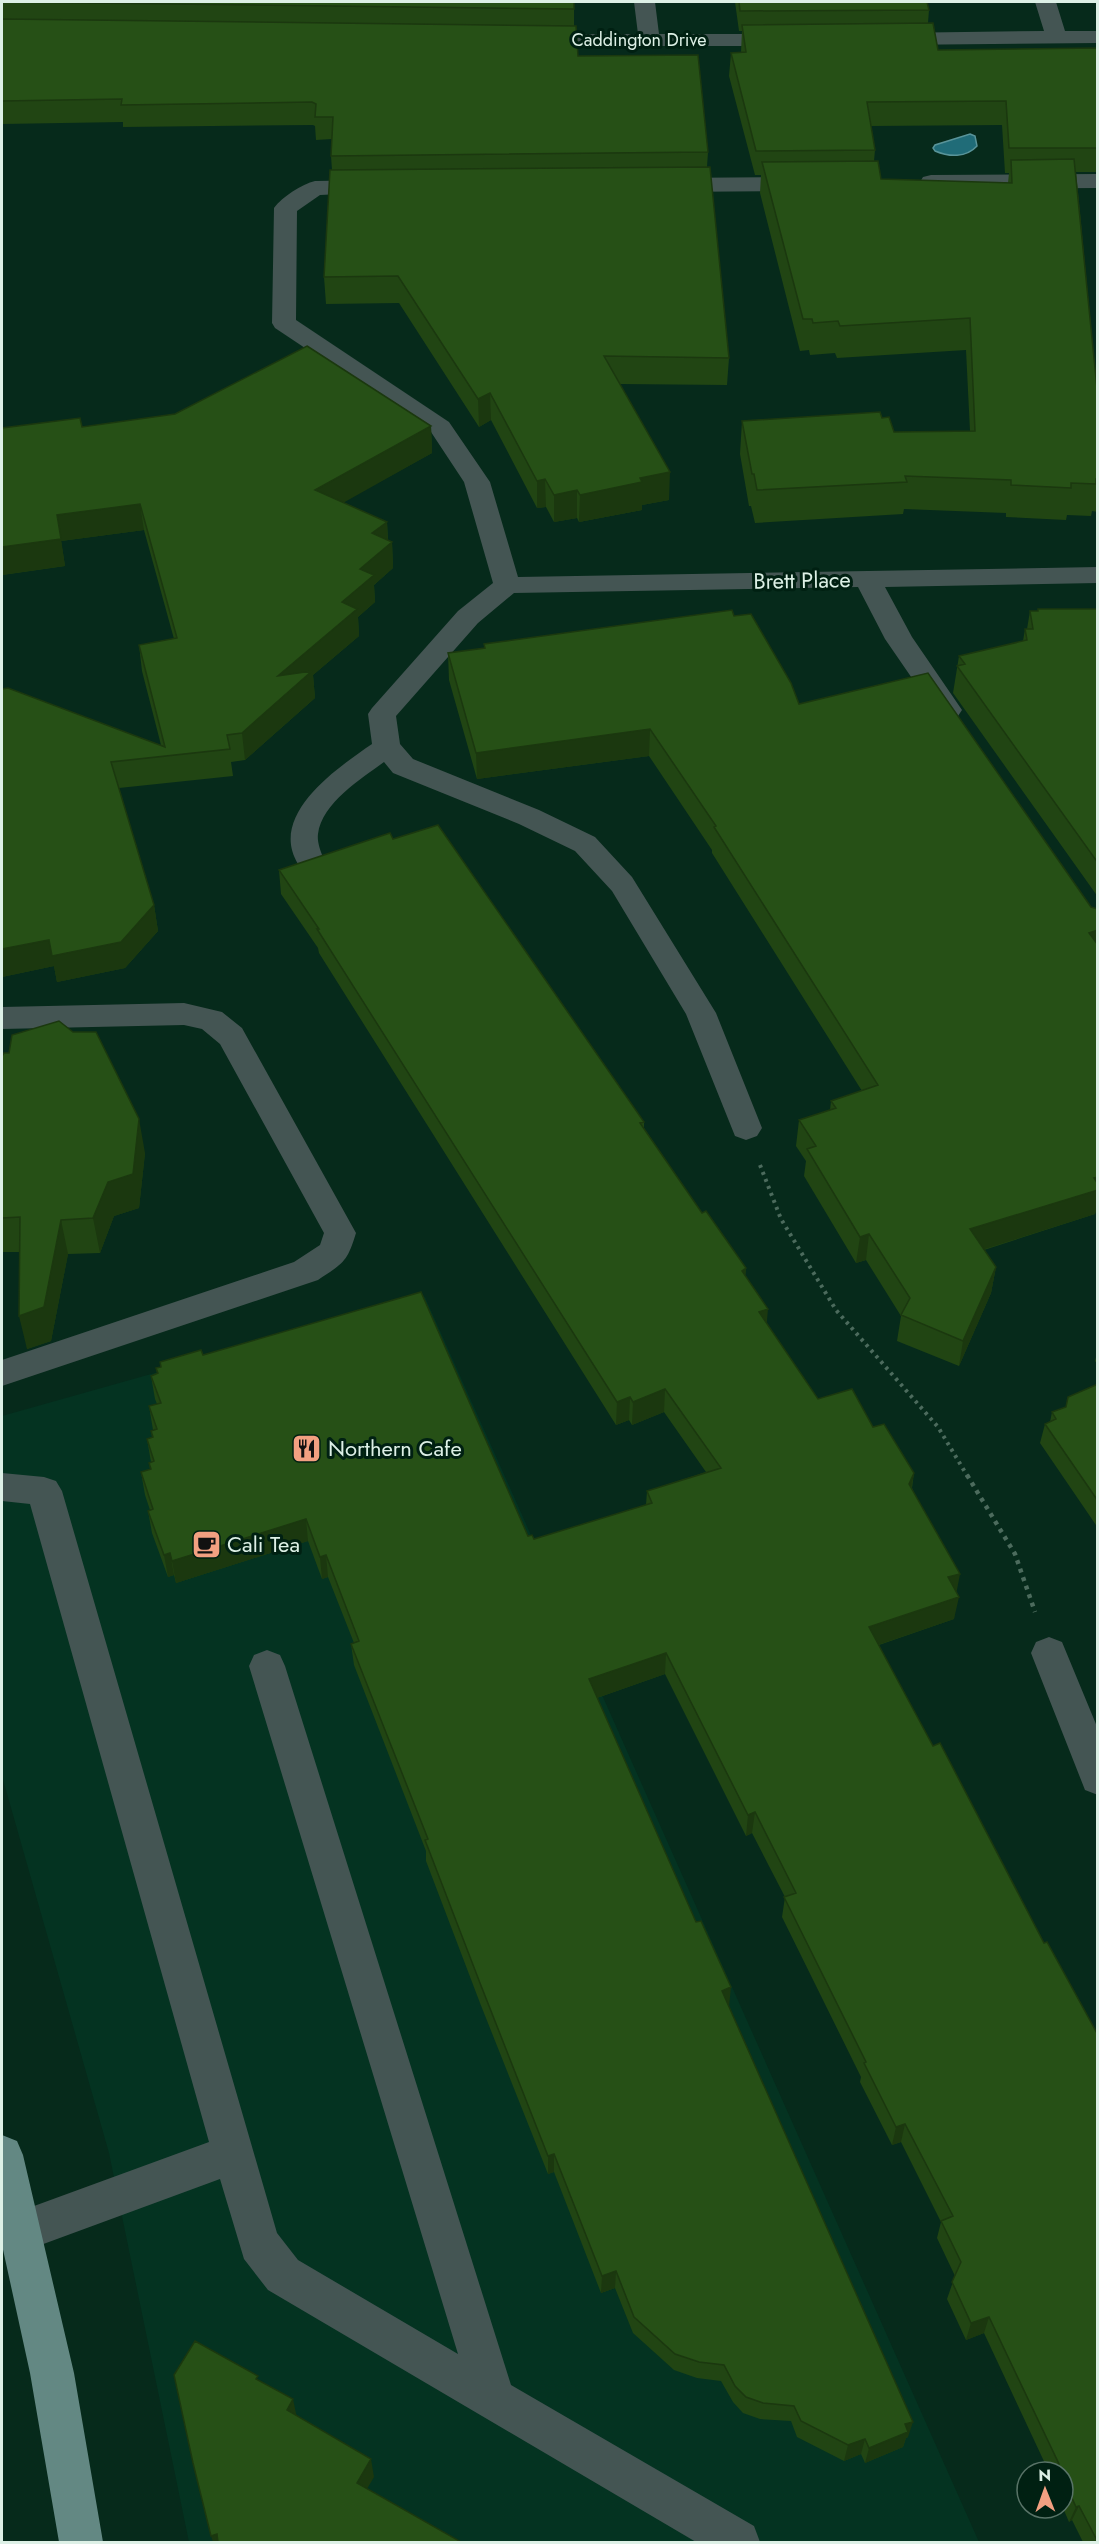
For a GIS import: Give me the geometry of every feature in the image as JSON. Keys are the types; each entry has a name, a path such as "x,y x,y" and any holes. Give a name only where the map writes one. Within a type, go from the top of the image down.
{"main road":[{"path":"2,2155 52,2373 81,2542"}],"street":[{"path":"645,2 648,41"},
{"path":"1046,2 1056,37"},
{"path":"876,39 1098,37"},
{"name":"Caddington Drive","path":"517,39 804,40"},
{"path":"914,183 1098,181"},
{"path":"647,185 831,183"},
{"path":"395,187 315,188 286,208 284,323 440,427 477,482 507,585 468,617 382,714 387,747 403,766 529,817 585,844 622,884 701,1013 746,1128"},
{"name":"Brett Place","path":"507,585 1098,575"},
{"path":"867,579 899,639 965,734"},
{"path":"308,857 303,834 317,807 335,787 387,747"},
{"path":"2,1018 184,1014 211,1020 231,1036 340,1233 334,1252 306,1271 2,1373"},
{"path":"4,1482 44,1491 259,2244 283,2275 738,2542"},
{"path":"1049,1653 1098,1778"},
{"path":"267,1666 494,2399"},
{"path":"19,2232 233,2154"}],"path":[{"path":"746,1128 781,1219 836,1310 938,1427 1015,1554 1049,1653"}],"shaded area":[{"path":"425,1297 979,2542 189,2542 109,2153 2,1776 2,1416"}],"water":[{"path":"970,134 975,136 977,146 968,153 952,155 935,151 933,148 935,145"}],"building":[{"path":"2,2 574,2 574,9"},
{"path":"739,2 927,2 929,10 740,11"},
{"path":"2,19 576,26 578,56 698,55 708,152 331,156 333,117 315,117 316,104 312,102 121,105 122,99 2,101"},
{"path":"933,23 938,50 1098,48 1098,148 1009,148 1006,101 867,102 875,150 756,151 731,53 746,52 742,25"},
{"path":"1074,159 1098,398 1098,479 1096,479 1096,484 1071,483 1071,488 1011,485 1011,480 905,476 907,482 757,490 742,421 880,412 882,418 889,417 894,432 975,431 970,318 840,326 838,321 813,323 812,319 803,319 762,162 878,161 881,179 1012,183 1011,160"},
{"path":"710,167 729,358 604,356 670,472 640,478 642,482 580,495 577,490 554,495 545,479 537,481 490,393 478,399 398,276 324,277 330,170"},
{"path":"307,346 431,426 315,490 387,522 372,533 392,542 360,569 374,575 342,602 357,609 278,676 312,671 242,733 227,735 230,749 111,762 154,905 121,942 52,956 49,940 2,949 2,689 8,688 165,747 139,645 177,638 140,504 57,515 61,539 2,547 2,428 80,418 82,427 175,414"},
{"path":"1038,609 1098,609 1098,863 957,666 965,664 959,656 1027,640 1025,629 1033,629 1030,611 1038,611"},
{"path":"732,610 734,616 751,614 791,683 799,704 928,673 1091,907 1098,909 1098,930 1089,933 1098,945 1098,1177 1094,1178 1098,1184 1098,1190 970,1229 996,1267 963,1341 901,1315 910,1298 869,1234 860,1237 807,1149 816,1146 799,1120 836,1108 831,1101 878,1085 714,827 716,826 650,729 476,753 448,653 485,648 484,644"},
{"path":"438,825 644,1122 640,1123 702,1213 706,1211 746,1268 742,1271 768,1309 759,1312 818,1399 852,1389 873,1427 884,1424 914,1473 909,1484 960,1574 948,1577 959,1597 869,1627 933,1746 940,1743 1044,1943 1047,1942 1098,2035 1098,2542 1079,2506 1076,2507 1075,2505 1075,2460 1057,2460 989,2317 971,2323 952,2282 961,2262 941,2221 953,2216 905,2124 896,2127 784,1897 796,1893 755,1812 748,1815 666,1653 589,1679 696,1922 701,1921 731,1987 722,1991 913,2422 905,2424 908,2432 869,2448 865,2439 848,2445 801,2421 794,2406 763,2403 746,2397 735,2386 724,2365 699,2362 675,2354 634,2317 616,2271 602,2276 554,2154 548,2156 480,1983 425,1840 428,1839 351,1644 359,1641 326,1555 320,1557 306,1519 172,1561 170,1553 164,1555 148,1511 153,1509 141,1472 151,1469 149,1463 154,1461 147,1439 153,1437 151,1431 157,1429 149,1406 161,1403 151,1376 158,1373 156,1368 161,1367 160,1362 201,1350 203,1355 421,1292 528,1536 532,1535 534,1539 652,1503 647,1491 721,1468 665,1389 633,1402 630,1397 617,1402 317,929 319,929 279,870 390,833 393,839"},
{"path":"59,1021 73,1032 96,1032 139,1119 133,1174 108,1182 93,1218 61,1220 44,1307 19,1316 20,1217 2,1218 2,1056 4,1053 9,1053 12,1035"},
{"path":"1098,1384 1098,1501 1045,1424 1056,1419 1052,1412 1066,1407 1068,1397"},
{"path":"195,2341 258,2376 256,2379 293,2399 287,2410 371,2459 357,2483 461,2542 218,2542 217,2534 211,2536 174,2375"}],"place":[{"name":"Northern Cafe","path":"307,1448"},
{"name":"Cali Tea","path":"206,1544"}]}
